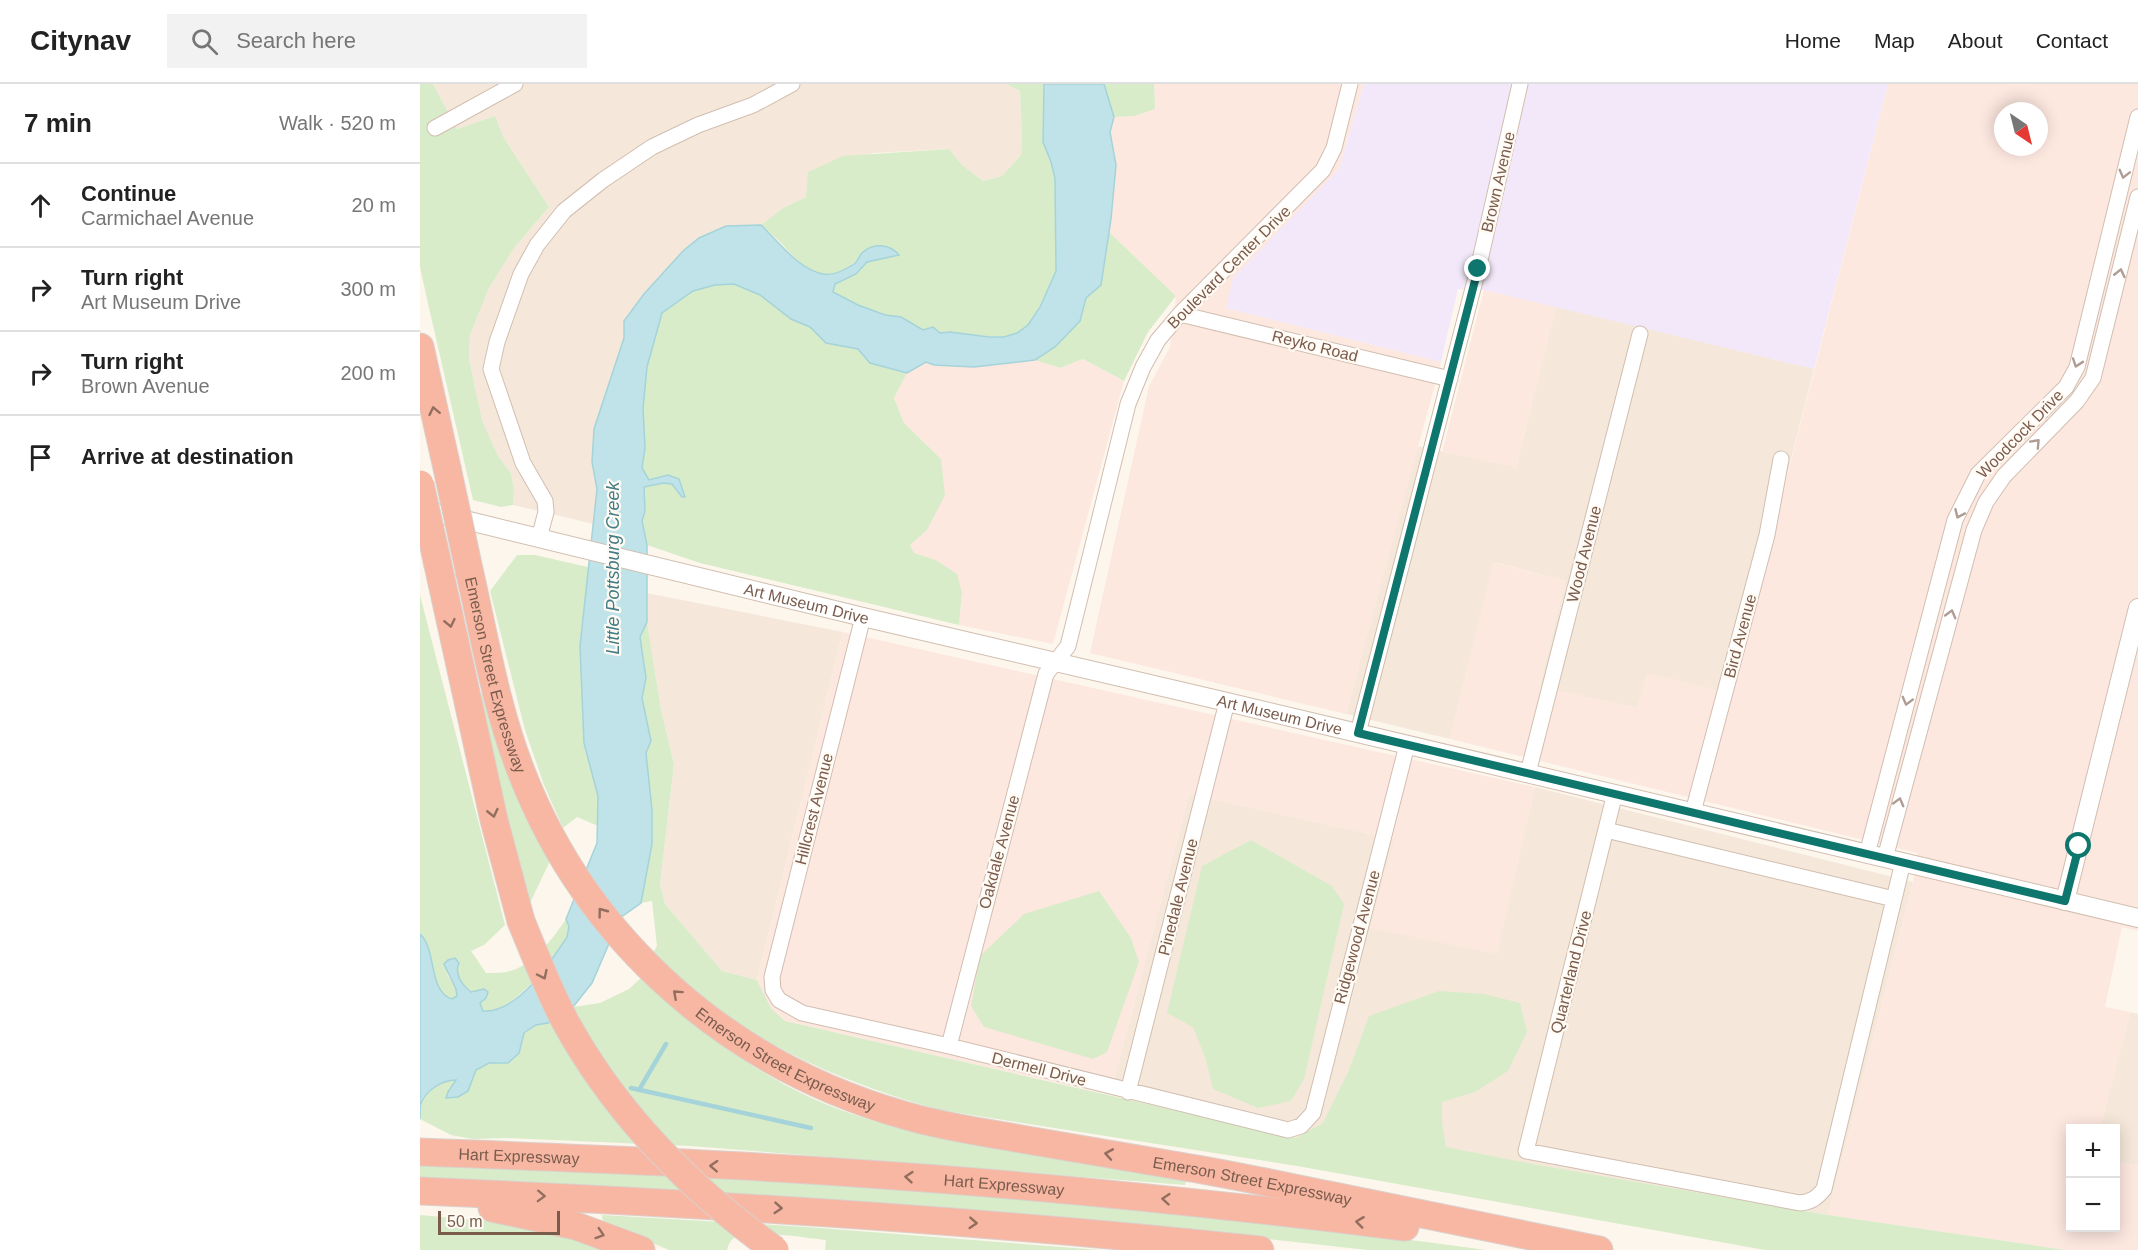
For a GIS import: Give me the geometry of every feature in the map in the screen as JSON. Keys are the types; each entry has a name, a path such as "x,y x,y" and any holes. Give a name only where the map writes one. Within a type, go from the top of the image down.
{"highway":[{"name":"Emerson Street Expressway","path":"420,347 497,698 530,793 559,850 596,904 639,957 682,999 786,1070 863,1102 909,1117 1191,1168 1599,1250"},
{"name":"Emerson Street Expressway","path":"420,484 494,820 521,921 542,972 594,1070 650,1143 730,1217 776,1250"},
{"name":"Hart Expressway","path":"420,1152 580,1158 895,1176 1170,1200 1584,1250"},
{"path":"420,1193 576,1226 641,1250"},
{"path":"420,1193 766,1208 1037,1227 1260,1250"}],"street":[{"path":"435,128 514,84"},
{"path":"539,538 546,512 545,501 523,463 492,369 497,342 517,284 537,244 564,211 603,180 652,147 698,125 753,105 792,84"},
{"name":"Boulevard Center Drive","path":"1057,662 1068,646 1128,404 1143,368 1158,340 1180,314 1323,170 1334,148 1350,84"},
{"name":"Brown Avenue","path":"1358,733 1478,269 1520,84"},
{"name":"Woodcock Drive","path":"1876,856 1955,520 1977,474 2066,387 2077,367 2138,117"},
{"name":"Woodcock Drive","path":"1876,856 1974,530 1986,502 2004,476 2077,401 2093,378 2138,197"},
{"name":"Reyko Road","path":"1180,314 1450,379"},
{"name":"Wood Avenue","path":"1528,773 1640,334"},
{"name":"Bird Avenue","path":"1693,812 1767,535 1781,459"},
{"name":"Art Museum Drive","path":"420,509 863,617 2138,918"},
{"path":"2065,901 2138,608"},
{"name":"Hillcrest Avenue","path":"778,1000 773,990 772,977 863,617"},
{"name":"Oakdale Avenue","path":"949,1046 1046,674 1057,662"},
{"name":"Pinedale Avenue","path":"1128,1092 1227,702"},
{"name":"Ridgewood Avenue","path":"1301,1126 1313,1113 1407,745"},
{"name":"Quarterland Drive","path":"1615,793 1526,1151 1800,1203 1810,1202 1819,1196 1824,1189 1894,899"},
{"path":"1606,830 1894,899 1903,862"},
{"name":"Dermell Drive","path":"778,1000 802,1013 949,1046 1128,1092 1288,1130 1301,1126"}],"shaded area":[{"path":"433,84 1006,84 1020,91 1021,155 1002,176 983,181 962,165 949,149 872,153 806,197 783,208 761,225 726,226 683,251 644,294 624,321 624,338 594,429 592,462 597,489 594,524 513,505 514,490 511,473 498,456 482,420 469,359 470,335 489,288 514,248 549,207 504,138 495,116 457,129"},
{"path":"1154,84 1364,84 1339,169 1227,308 1441,362 1346,714 1090,653 1149,386 1170,347 1176,296 1109,232 1116,165 1110,132 1114,117 1135,116 1155,109"},
{"path":"1364,84 1888,84 1814,369 1484,290 1458,289 1441,362 1226,308 1233,278 1339,169"},
{"path":"1888,84 2138,84 2138,931 2122,927 2105,1007 2130,1012 2101,1124 2066,1124 2066,1232 2120,1232 2120,1162 2138,1166 2138,1250 2066,1250 1828,1215 1913,882 1917,853 1450,739 1493,562 1565,581 1539,687 1638,708 1647,673 1731,694"},
{"path":"1484,290 1556,306 1516,467 1442,452"},
{"path":"1556,306 1814,369 1731,694 1647,674 1638,708 1539,687 1565,581 1494,562 1450,739 1346,714 1417,446 1516,467"},
{"path":"1083,359 1124,381 1053,644 959,625 962,593 936,560 914,553 910,545 927,530 941,459 904,423 894,398 907,373 926,362 934,365 974,367 1035,360 1060,368"},
{"path":"647,593 843,632 757,980 722,971 665,904 660,884 674,764 661,710 647,622"},
{"path":"843,632 1535,787 1497,954 1370,928 1394,839 1189,794 1110,1095 785,1021 771,1008 757,980"},
{"path":"1535,787 1913,882 1828,1215 1533,1164 1296,1138 1110,1095 1189,794 1394,839 1496,954"},
{"path":"2130,1012 2138,1014 2138,1166 2120,1162 2120,1124 2101,1124"}],"green space":[{"path":"420,84 433,84 457,129 495,116 504,138 549,207 514,248 489,288 470,335 469,359 482,420 498,456 511,473 514,490 513,505 501,507 473,500 427,299 420,267"},
{"path":"1006,84 1044,84 1043,142 1055,178 1056,271 1028,325 1017,333 1004,337 940,333 923,330 901,317 885,315 858,305 833,292 835,283 856,274 867,262 879,258 891,258 862,252 854,263 842,271 833,274 816,272 801,263 761,225 783,208 806,197 808,172 843,156 949,149 962,165 983,181 1002,176 1021,155 1022,138 1020,91"},
{"path":"1104,84 1154,84 1155,109 1135,116 1114,117"},
{"path":"1109,232 1176,296 1148,332 1124,381 1083,359 1060,368 1035,360 1055,347 1080,321 1086,298 1101,285"},
{"path":"734,284 760,295 791,319 810,327 826,343 858,349 870,363 907,373 894,398 904,423 941,459 945,495 927,530 910,545 914,553 936,560 957,574 962,593 959,625 700,563 647,545 642,521 645,511 644,487 663,483 672,484 682,497 668,475 649,480 642,468 645,448 643,408 647,367 662,313 693,291 715,285"},
{"path":"517,555 535,555 588,567 584,743 598,796 598,826 577,817 563,828 544,785 525,730 490,591"},
{"path":"420,595 505,925 484,945 471,951 486,973 510,971 535,957 566,919 569,926 567,937 560,949 539,976 513,1000 491,1011 483,1011 480,1003 486,998 463,984 457,968 447,974 456,989 457,997 452,999 444,995 436,980 429,950 420,934"},
{"path":"647,622 661,710 674,764 660,884 665,904 722,971 757,980 771,1008 785,1021 1296,1138 1323,1123 1349,1070 1369,1016 1439,991 1484,994 1520,1003 1527,1032 1508,1071 1475,1092 1442,1102 1442,1123 1446,1147 1828,1215 2066,1250 1765,1250 1297,1166 940,1110 823,1069 757,1035 733,1019 665,966 653,953 657,946 652,901 641,903 652,844 652,810 646,753 651,741 642,698 646,678 640,637"},
{"path":"484,693 525,810 550,861 529,905 513,851 479,695"},
{"path":"1251,840 1332,886 1344,904 1304,1079 1291,1101 1258,1108 1213,1089 1206,1060 1193,1027 1167,1013 1202,866"},
{"path":"1099,891 1131,938 1139,962 1107,1052 1093,1059 984,1027 971,1006 980,956 1024,914"},
{"path":"642,977 714,1039 766,1074 822,1103 874,1121 941,1138 1186,1181 1185,1185 690,1146 506,1138 472,1139 451,1135 420,1119 423,1103 435,1087 457,1080 448,1091 458,1097 468,1091 476,1070 489,1063 508,1063 519,1053 524,1034 537,1025 548,1023 573,1007 600,1003 629,989"},
{"path":"420,1165 687,1176 954,1193 1221,1218 1486,1250 1368,1250 978,1211 645,1188 420,1179"},
{"path":"420,1215 520,1224 560,1233 610,1250 420,1250"},
{"path":"602,1215 807,1227 1100,1250 825,1250 826,1240 752,1234 734,1238 727,1250 669,1250 603,1222"}],"water":[{"name":"Little Pottsburg Creek","path":"1044,84 1104,84 1114,117 1110,132 1116,165 1101,285 1086,298 1080,321 1055,347 1035,360 974,367 934,365 926,362 907,373 870,363 858,349 826,343 810,327 791,319 760,295 734,284 715,285 693,291 662,313 647,367 643,408 645,448 642,468 649,480 668,475 679,479 685,497 682,497 672,484 663,483 644,487 645,511 642,521 647,545 647,622 640,637 646,678 642,698 651,741 646,753 652,810 652,844 641,903 620,918 592,983 573,1007 548,1023 536,1025 524,1033 519,1053 508,1063 489,1063 476,1070 468,1091 458,1097 446,1098 456,1080 435,1087 423,1099 420,1119 420,934 429,950 439,988 444,995 452,999 457,996 444,964 455,958 459,963 458,975 465,986 471,992 484,989 488,992 486,998 480,1003 483,1011 508,1004 532,984 567,937 569,927 566,919 597,843 598,796 584,743 580,646 597,489 592,462 594,429 624,338 624,321 644,294 683,251 699,238 726,226 761,225 797,261 823,274 835,273 847,268 871,247 881,246 895,251 899,255 867,262 856,274 835,284 833,292 858,305 885,315 901,317 923,330 933,327 940,333 1004,337 1017,333 1028,325 1040,307 1056,271 1055,178 1043,142"}],"waterway":[{"path":"639,1090 666,1044"},
{"path":"631,1088 811,1128"}],"route":[{"path":"1478,269 1358,733 2065,901 2079,846"}]}
